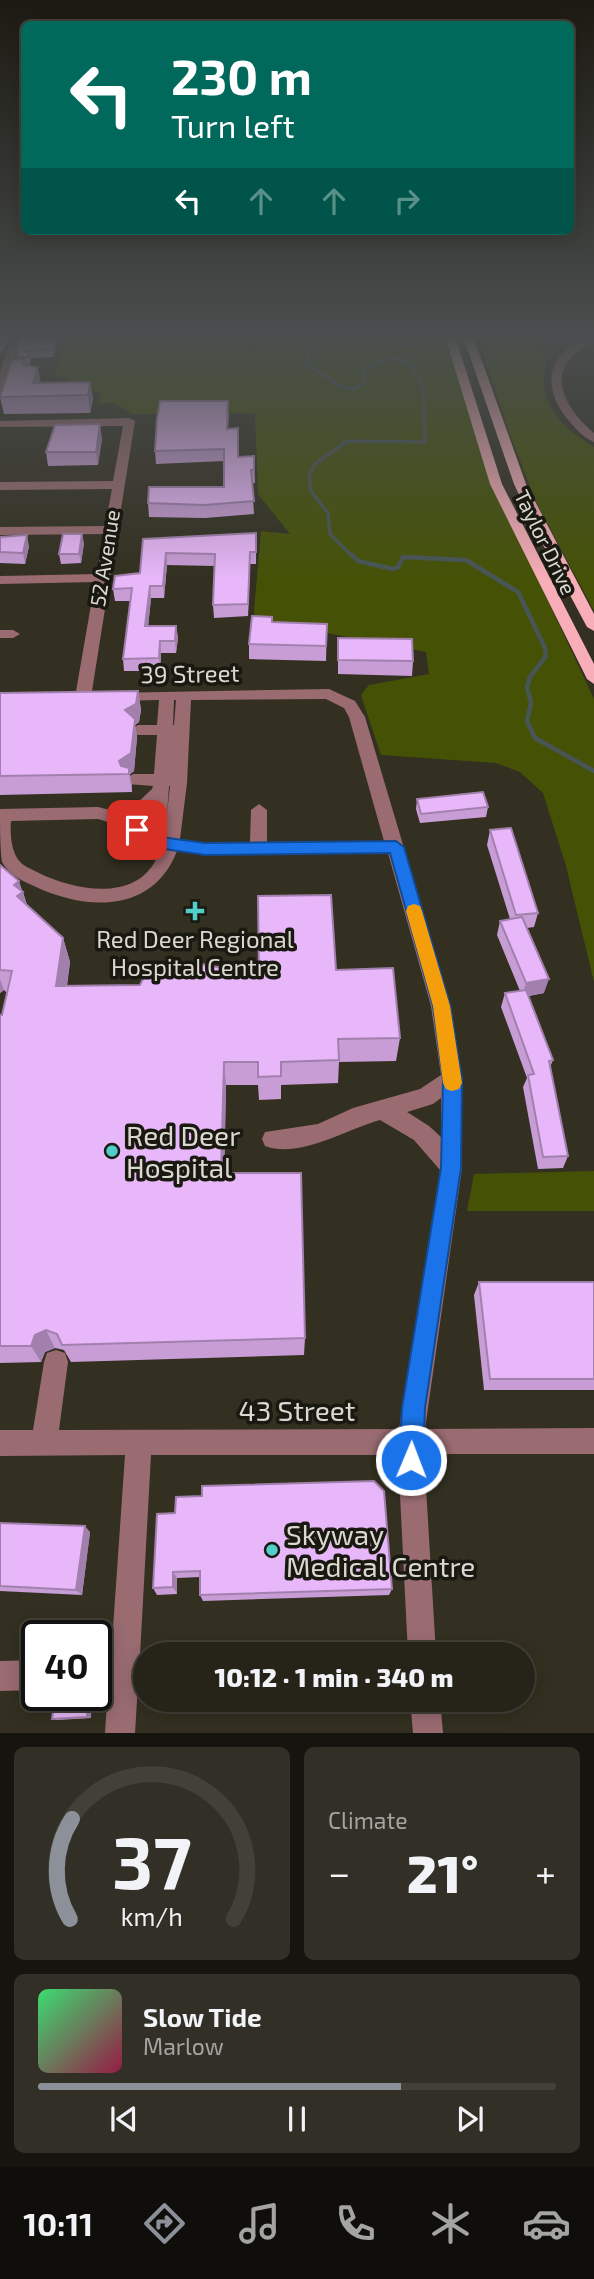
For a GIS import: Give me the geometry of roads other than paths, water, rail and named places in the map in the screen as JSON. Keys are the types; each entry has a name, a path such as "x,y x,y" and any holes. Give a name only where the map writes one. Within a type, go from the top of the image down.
{"main road":[{"name":"Taylor Drive","path":"476,417 496,484 594,679"},
{"name":"Taylor Drive","path":"496,417 520,484 547,541 594,627"}],"street":[{"path":"571,417 594,439"},
{"name":"52 Avenue","path":"0,424 128,422 100,578 83,697"},
{"path":"0,486 117,485"},
{"path":"0,531 109,530"},
{"path":"0,580 100,578"},
{"name":"39 Street","path":"63,697 320,694 338,698 350,705 357,717 396,847"},
{"path":"163,843 173,832 177,780 173,730 175,696"},
{"path":"138,730 173,730"},
{"path":"173,730 159,786 163,843 164,863 155,876 138,888 116,894 80,895 54,889 13,866 5,843 2,815 98,813 118,818 163,843 205,849 396,847 442,1006 452,1079 451,1168 410,1441 421,1642"},
{"path":"133,780 159,786 177,780"},
{"path":"118,818 139,811 159,786"},
{"path":"258,849 259,810"},
{"path":"273,1139 320,1134 353,1118 426,1097 452,1079"},
{"path":"382,1111 410,1122 438,1149 451,1168"},
{"path":"44,1443 56,1362"},
{"name":"43 Street","path":"0,1443 594,1441"},
{"path":"120,1733 139,1442"},
{"path":"0,1676 21,1675"},
{"path":"426,1712 428,1733"}],"waterway":[{"path":"353,557 330,534 328,513 311,491 309,475 315,464 347,441 425,442 425,417"},
{"path":"352,555 358,561 393,569 398,567 403,557 466,560 518,592 545,648 546,656 530,677 527,687 531,703 527,721 535,738 594,771"}],"place":[{"name":"Red Deer Regional Hospital Centre","path":"195,911"},
{"name":"Red Deer Hospital","path":"112,1151"},
{"name":"Skyway Medical Centre","path":"272,1550"}]}
